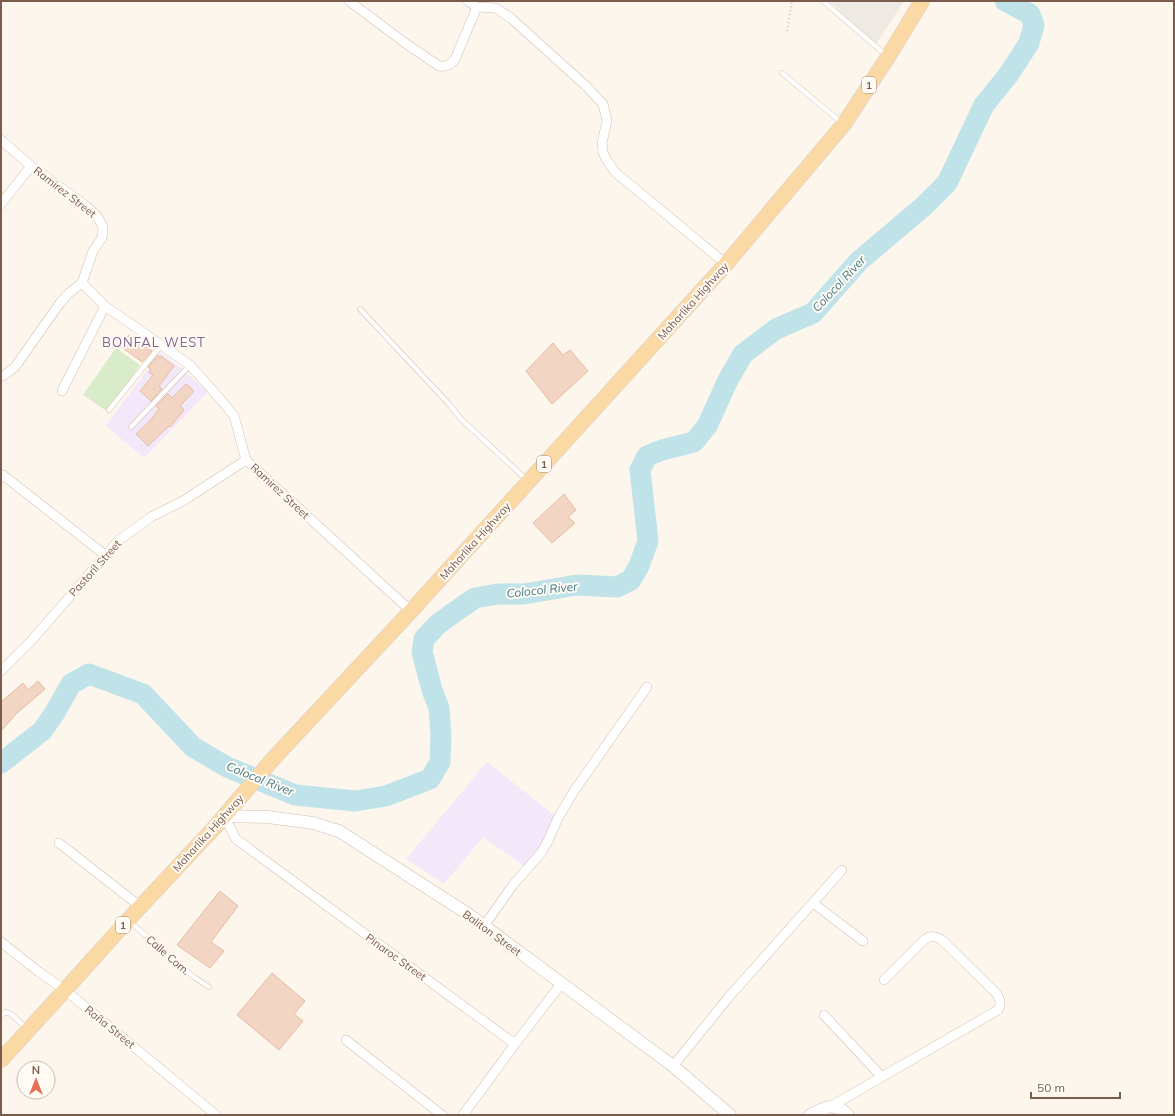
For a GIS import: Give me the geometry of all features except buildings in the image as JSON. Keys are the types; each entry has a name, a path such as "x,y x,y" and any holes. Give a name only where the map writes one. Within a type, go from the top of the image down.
{"main road":[{"name":"Maharlika Highway","path":"1,1060 224,816 273,759 411,611 726,264 844,124 888,57 918,3"}],"street":[{"path":"349,1 405,43 439,66 445,67 451,64 455,59 477,7"},
{"path":"468,1 477,7 496,8 512,19 604,104 607,121 602,143 603,152 615,172 726,264"},
{"name":"Ramirez Street","path":"1,140 31,166 98,216 103,227 102,238 94,250 82,283 106,306 190,365 234,416 246,460 411,611"},
{"path":"1,204 31,166"},
{"path":"1,375 3,376 16,367 60,302 82,283"},
{"path":"62,391 106,306"},
{"name":"Pastoril Street","path":"1,671 31,641 119,540 151,517 183,501 246,460"},
{"path":"1,478 3,475 105,555"},
{"path":"484,926 513,885 542,853 558,818 574,791 647,687"},
{"name":"Baliton Street","path":"224,816 268,817 313,823 339,831 468,914 673,1066 730,1115"},
{"name":"Pinaroc Street","path":"224,816 236,839 515,1044"},
{"path":"59,843 141,907"},
{"path":"673,1066 728,998 842,870"},
{"path":"813,903 863,941"},
{"path":"810,1115 833,1106 998,1010 1000,1006 998,994 942,940 934,936 929,936 924,940 884,980"},
{"name":"Raña Street","path":"1,942 65,990 206,1112 216,1115"},
{"path":"463,1115 515,1044 562,984"},
{"path":"824,1015 882,1077"},
{"path":"346,1040 442,1115"},
{"path":"833,1106 838,1107 848,1115"}],"lane":[{"path":"823,1 888,57"},
{"path":"782,73 844,124"},
{"path":"360,309 449,404 461,419 529,482"},
{"path":"109,410 162,344"},
{"path":"131,427 190,365"},
{"name":"Calle Com.","path":"128,920 194,977 209,988"},
{"path":"1,1015 6,1012 11,1014 28,1030"}],"path":[{"path":"786,31 792,1"}],"shaded area":[{"path":"829,1 904,1 876,44"},
{"path":"160,352 208,392 144,458 106,426"},
{"path":"487,762 558,818 527,868 483,837 444,884 406,859"}],"green space":[{"path":"116,348 140,365 108,412 83,395"}],"waterway":[{"name":"Colocol River","path":"1,763 42,731 54,714 71,684 89,674 143,694 193,747 227,767 295,795 355,801 386,796 430,779 440,762 441,735 439,708 432,690 422,652 424,639 437,625 475,598 498,594 524,594 577,585 617,587 631,580 639,566 648,541 640,470 647,456 662,450 694,442 707,426 728,380 743,354 776,329 813,313 859,261 924,206 947,183 984,105 1009,74 1029,43 1034,25 1030,14 1005,1"}],"district":[{"name":"BONFAL WEST","path":"154,342"}]}
